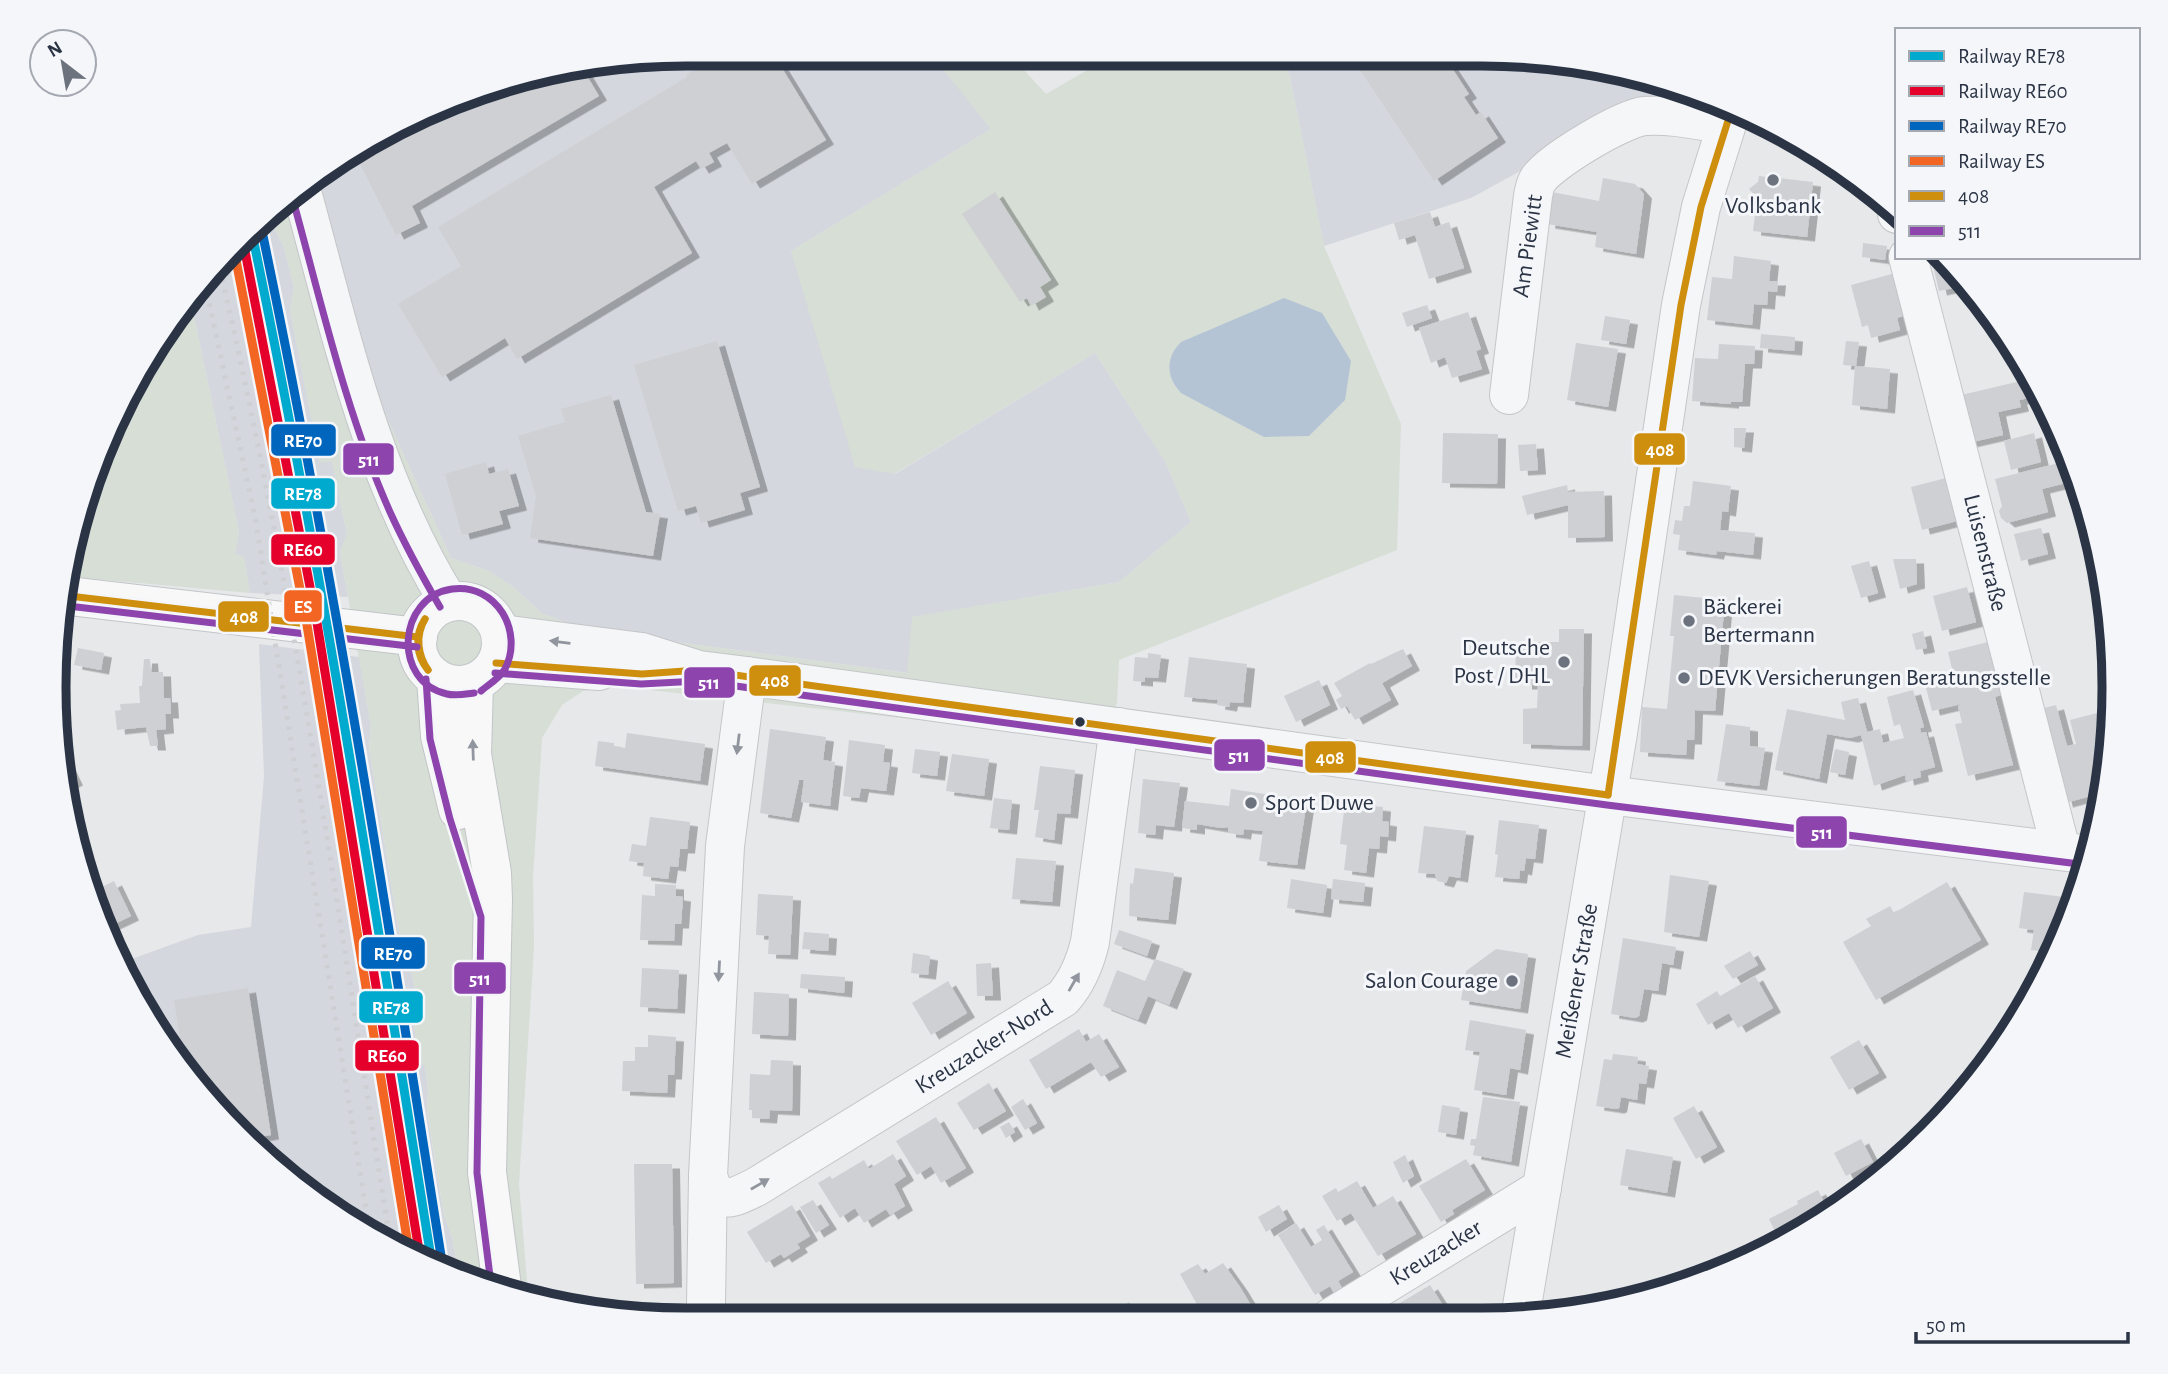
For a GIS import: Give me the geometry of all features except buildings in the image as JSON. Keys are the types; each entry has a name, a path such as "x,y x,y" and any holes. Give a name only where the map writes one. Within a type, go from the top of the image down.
{"main road":[{"path":"73,597 418,637"},
{"path":"491,660 454,684 436,678 419,656 418,637 425,618 439,605 462,600 476,603 496,621 491,660 472,754 492,873 487,1172 501,1279"},
{"path":"436,678 440,736 460,816 492,915"}],"street":[{"name":"Am Piewitt","path":"1509,395 1537,181 1551,166 1574,151 1622,123 1641,116 1723,116"},
{"name":"Meißener Straße","path":"1522,1306 1608,795 1681,305 1701,207 1728,118"},
{"path":"304,199 377,454 426,567 449,602"},
{"name":"Luisenstraße","path":"1909,259 2076,852"},
{"path":"491,660 642,674 699,670 1608,795 2076,852"},
{"path":"706,1304 708,1176 725,846 747,677"},
{"name":"Kreuzacker-Nord","path":"708,1176 717,1195 724,1198 732,1198 748,1191 1063,998 1080,973 1090,942 1119,727"},
{"name":"Kreuzacker","path":"1346,1308 1542,1188"}],"shaded area":[{"path":"687,66 942,66 991,129 791,251 895,474 1095,353 1165,461 1191,522 1119,582 913,617 908,673 586,630 543,614 512,586 489,571 451,558 388,420 365,359 317,189 342,171 413,130 488,99 566,78 606,72"},
{"path":"940,66 1020,66 1046,94 1094,66 1288,66 1324,246 1401,424 1397,550 1119,660 1117,702 1107,741 614,686 583,691 562,705 542,738 533,877 534,947 519,1184 527,1286 457,1263 444,1215 427,1111 425,1067 418,1057 413,1018 416,996 410,964 401,945 369,747 371,726 340,552 347,534 332,461 320,463 290,310 294,288 284,247 273,225 317,189 365,359 388,420 451,558 489,571 512,586 543,614 586,630 907,673 912,617 1119,582 1191,522 1165,461 1095,353 894,474 855,467 791,251 991,129"},
{"path":"1288,66 1481,66 1562,72 1642,88 1707,110 1630,111 1471,198 1324,246"},
{"path":"273,225 284,247 294,288 290,310 320,462 332,461 347,534 340,552 348,597 250,593 244,557 235,554 239,532 193,312 220,278"},
{"path":"193,312 239,532 235,554 244,557 250,593 76,577 99,488 130,413 171,342"},
{"path":"259,644 359,657 371,726 369,747 401,945 410,964 416,996 413,1018 418,1057 425,1067 427,1111 436,1168 444,1215 457,1263 413,1244 342,1203 278,1154 220,1096 195,1065 171,1032 129,960 198,935 251,927 264,776"}],"water":[{"path":"1284,298 1322,313 1351,361 1345,400 1309,436 1264,437 1181,393 1172,381 1169,367 1172,354 1181,342"}],"railway":[{"path":"222,276 293,631 389,1230"},
{"path":"207,294 255,517 367,1218"}],"rail line":[{"name":"RE70","path":"263,236 337,620 441,1256"},
{"name":"RE78","path":"254,242 326,622 430,1251"},
{"name":"RE60","path":"245,251 317,623 418,1246"},
{"name":"ES","path":"236,261 307,625 407,1241"}],"transit line":[{"name":"408","path":"1608,795 1681,305 1701,207 1729,119"},
{"name":"511","path":"295,206 360,436 396,524 440,607"},
{"name":"511","path":"474,693 450,695 429,686 417,674 410,658 408,640 420,607 434,595 452,589 468,589 482,594 494,602 508,626 510,655 505,669 481,691"},
{"name":"408","path":"73,597 418,637"},
{"name":"511","path":"72,606 417,647"},
{"name":"408","path":"425,619 419,645 428,670"},
{"name":"408","path":"425,619 419,632 418,645 428,670"},
{"name":"408","path":"496,663 642,674 699,670 1608,795"},
{"name":"511","path":"495,673 641,684 699,681 1607,805 2075,864"},
{"name":"511","path":"426,679 430,739 450,819 481,917 477,1173 490,1276"}],"place":[{"name":"Volksbank","path":"1773,180"},
{"name":"Bäckerei Bertermann","path":"1689,621"},
{"name":"Deutsche Post / DHL","path":"1564,662"},
{"name":"DEVK Versicherungen Beratungsstelle","path":"1684,678"},
{"name":"Sport Duwe","path":"1251,803"},
{"name":"Salon Courage","path":"1512,981"}]}
